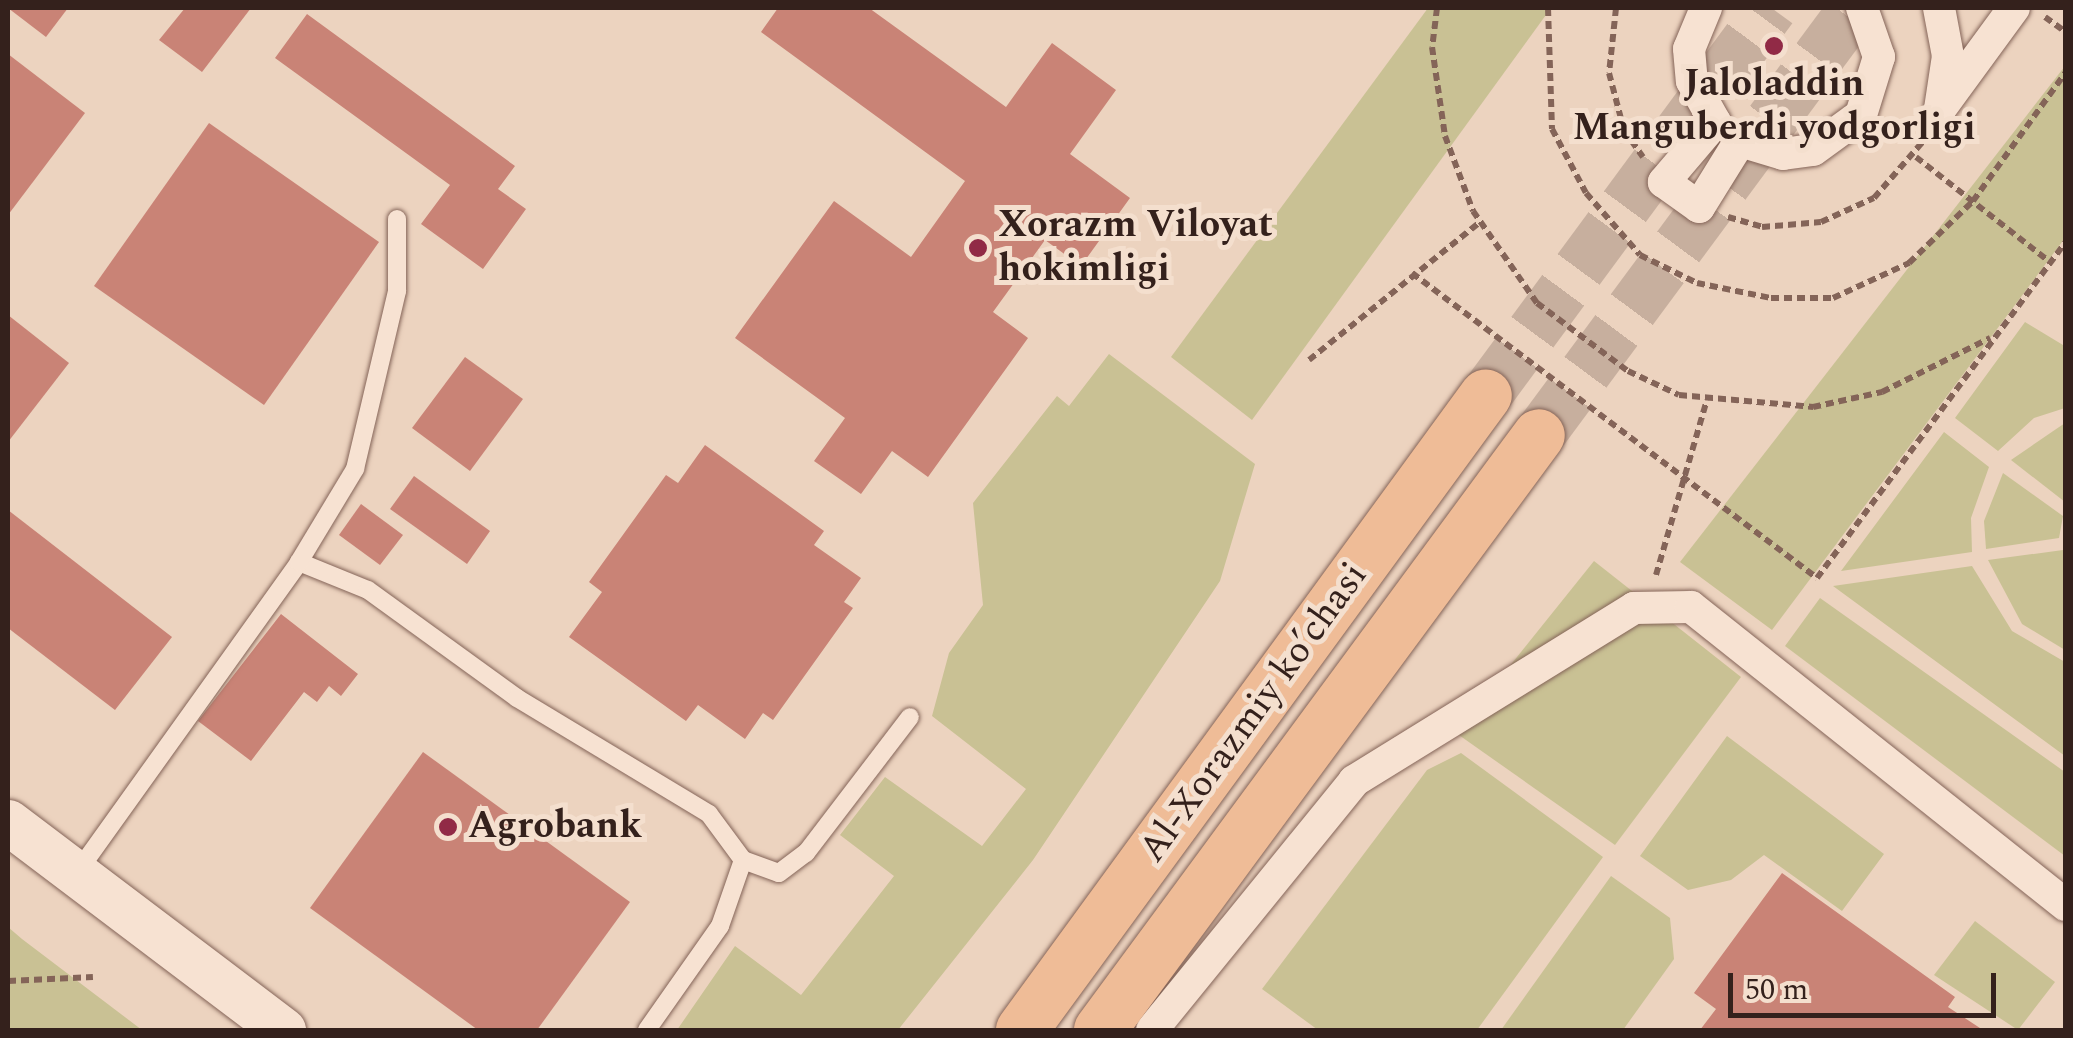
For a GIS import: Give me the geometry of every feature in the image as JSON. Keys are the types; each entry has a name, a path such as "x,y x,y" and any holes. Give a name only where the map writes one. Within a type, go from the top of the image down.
{"main road":[{"name":"Al-Xorazmiy ko’chasi","path":"1022,1030 1486,395"},
{"name":"Al-Xorazmiy ko’chasi","path":"1100,1030 1539,435"}],"street":[{"path":"1706,8 1689,49 1692,81 1715,122 1664,182 1699,207 1740,142 1783,154 1812,150 1861,114 1878,57 1862,8"},
{"path":"1939,8 1948,56 1940,108"},
{"path":"1940,108 2014,8"},
{"path":"1152,1030 1354,781 1634,608 1691,608 2066,906"},
{"path":"8,822 282,1030"}],"lane":[{"path":"76,874 300,562 356,469 397,292 397,219"},
{"path":"300,562 368,590 518,698 709,814 743,860 779,873 806,853 910,717"},
{"path":"647,1030 720,926 743,860"}],"path":[{"path":"1437,8 1432,47 1445,136 1480,222 1537,303 1628,372 1708,400 1813,407 1882,392 1997,335"},
{"path":"1548,8 1552,129 1586,193 1640,256 1697,283 1833,298 1909,262 1973,201 2066,72"},
{"path":"1616,8 1608,73 1624,130 1664,182"},
{"path":"1699,207 1762,227 1821,222 1874,198 1916,157 1940,108"},
{"path":"1916,157 2050,262"},
{"path":"1309,360 1412,273 1480,222"},
{"path":"1412,273 1817,578 2066,241"},
{"path":"1654,608 1658,546 1708,400"},
{"path":"8,981 93,978"}],"shaded area":[{"path":"1428,8 1551,8 1252,420 1171,357"},
{"path":"2065,66 2065,238 1772,630 1680,562"},
{"path":"2025,322 2063,345 2065,408 2034,418 1998,451 1955,418"},
{"path":"1109,354 1255,464 1220,581 1033,860 898,1030 677,1030 735,946 801,995 894,876 840,835 885,777 982,846 1026,789 932,716 949,653 983,605 973,503 1057,396 1069,406"},
{"path":"2066,423 2065,502 2011,460"},
{"path":"1944,432 1989,467 1971,518 1972,552 1841,571"},
{"path":"2003,473 2063,516 2059,538 1986,549 1984,521"},
{"path":"2063,550 2065,650 2022,624 1988,560"},
{"path":"1594,561 1741,677 1615,845 1456,733"},
{"path":"1972,566 2012,631 2065,662 2065,756 1833,586"},
{"path":"1820,598 2065,772 2065,856 1785,646"},
{"path":"1727,736 1884,854 1842,911 1764,855 1731,880 1688,890 1640,856"},
{"path":"1461,753 1603,857 1477,1030 1318,1030 1262,989 1427,770"},
{"path":"1611,876 1670,918 1674,959 1623,1030 1501,1030"},
{"path":"1975,921 2055,982 2018,1030 1934,975"},
{"path":"8,927 22,939 142,1030 8,1030"}],"building":[{"path":"8,8 68,8 46,37"},
{"path":"185,8 251,8 202,72 159,40"},
{"name":"Xorazm Viloyat hokimligi","path":"778,8 869,8 1006,107 1052,43 1116,90 1070,154 1130,198 1081,266 1045,240 993,312 1028,338 928,477 892,451 861,494 814,461 845,418 735,338 834,201 911,257 965,181 761,32"},
{"path":"307,14 515,166 498,189 526,209 483,269 421,224 450,185 275,58"},
{"path":"8,54 85,113 8,215"},
{"path":"209,123 379,242 264,405 94,286"},
{"path":"8,315 69,363 8,442"},
{"path":"465,357 523,399 470,471 412,428"},
{"path":"705,445 824,531 814,545 861,578 844,602 853,608 773,720 763,713 745,739 698,705 686,721 569,637 602,592 589,582 666,475 678,483"},
{"path":"414,476 490,531 467,564 390,509"},
{"path":"361,504 403,535 380,565 339,535"},
{"path":"8,510 172,637 115,710 8,628"},
{"path":"281,614 358,674 341,696 329,686 317,702 304,692 251,761 198,721"},
{"name":"Agrobank","path":"423,752 630,902 537,1030 478,1030 310,908"},
{"path":"1782,873 1955,997 1948,1007 1983,1030 1700,1030 1716,1009 1694,993"}],"tunnel":[{"path":"1486,395 1771,8"},
{"path":"1539,435 1855,8"}],"place":[{"name":"Jaloladdin Manguberdi yodgorligi","path":"1774,46"},
{"name":"Xorazm Viloyat hokimligi","path":"978,248"},
{"name":"Agrobank","path":"448,827"}]}
